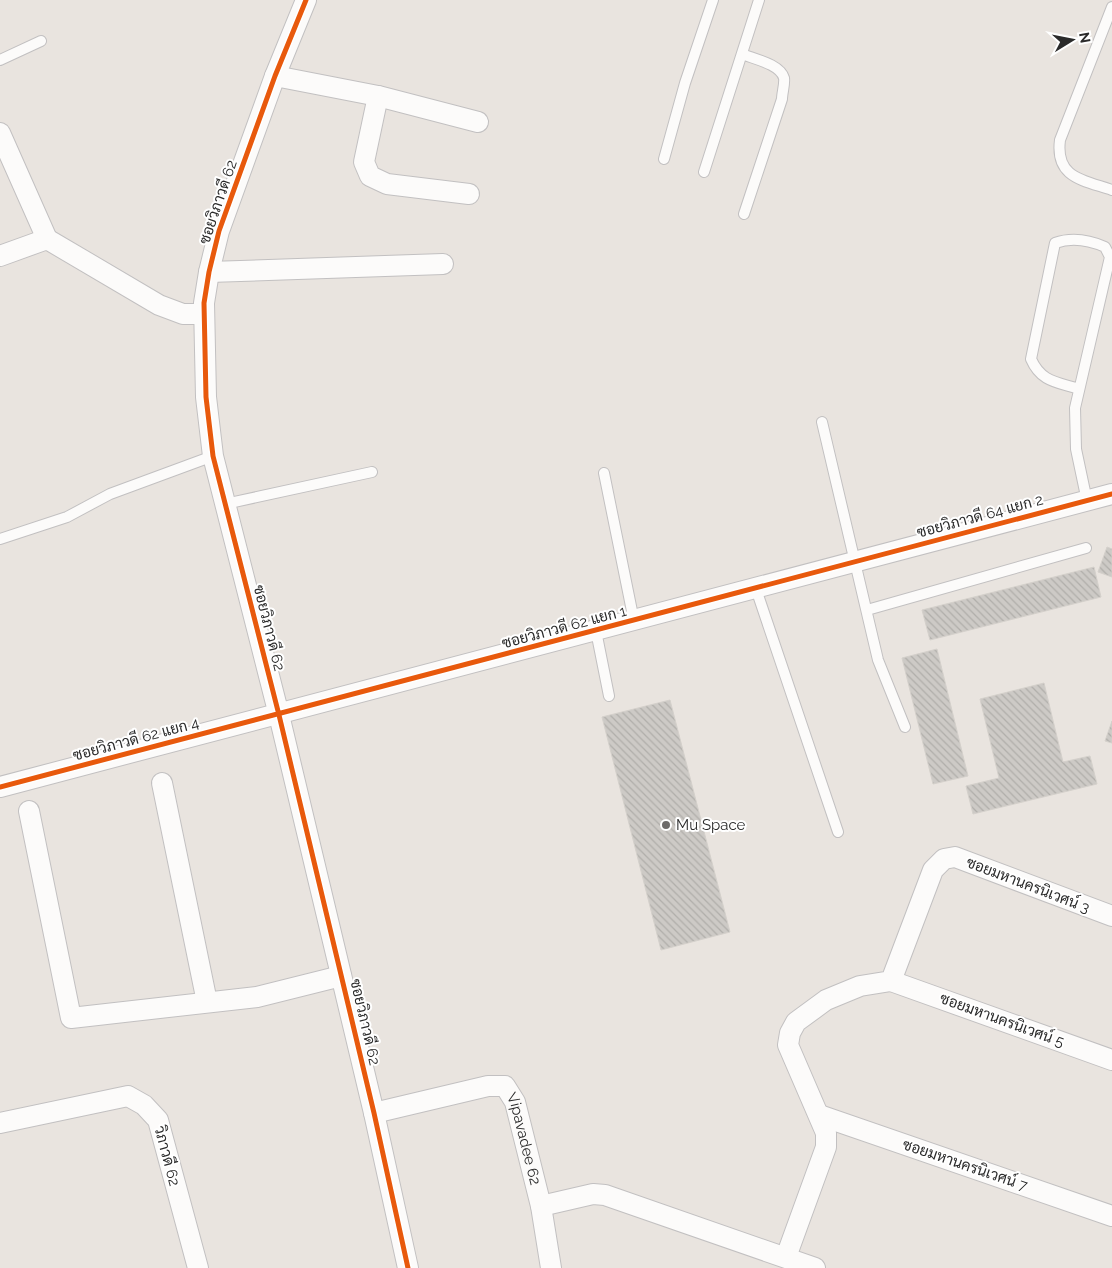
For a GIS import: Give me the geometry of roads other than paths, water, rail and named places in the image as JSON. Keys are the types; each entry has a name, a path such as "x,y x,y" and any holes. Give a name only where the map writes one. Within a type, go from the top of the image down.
{"street":[{"name":"ซอยวิภาวดี 62","path":"306,0 275,76 219,231 204,303 206,397 213,456 279,715 374,1113 408,1268"},
{"path":"275,76 378,96 478,122"},
{"path":"378,96 364,162 370,176 387,184 469,194"},
{"path":"0,133 47,239 159,305 183,314 204,314"},
{"path":"0,256 47,239"},
{"path":"209,272 443,264"},
{"name":"ซอยวิภาวดี 64 แยก 2","path":"855,562 1112,494"},
{"name":"ซอยวิภาวดี 62 แยก 1","path":"279,715 855,562"},
{"name":"ซอยวิภาวดี 62 แยก 4","path":"0,788 279,715"},
{"path":"162,783 207,1002"},
{"path":"29,811 71,1018 257,997 341,976"},
{"name":"ซอยมหานครนิเวศน์ 3","path":"891,981 934,870 944,859 955,857 1112,916"},
{"path":"786,1258 826,1147 826,1133 788,1045 790,1032 796,1022 826,1000 860,986 891,981"},
{"name":"ซอยมหานครนิเวศน์ 5","path":"891,981 1112,1060"},
{"name":"Vipavadee 62","path":"374,1113 488,1086 505,1086 515,1102 541,1206 551,1268"},
{"name":"วิภาวดี 62","path":"0,1123 128,1096 144,1105 158,1120 198,1268"},
{"name":"ซอยมหานครนิเวศน์ 7","path":"819,1115 1112,1216"},
{"path":"541,1206 593,1194 605,1196 815,1268"}],"lane":[{"path":"664,159 685,83 713,0"},
{"path":"704,172 759,0"},
{"path":"1112,7 1060,140 1058,153 1064,168 1076,178 1112,190"},
{"path":"0,60 41,41"},
{"path":"742,54 780,71 784,79 782,98 744,214"},
{"path":"1079,389 1045,378 1036,369 1031,359 1055,243 1073,239 1096,243 1105,247 1110,257 1075,408 1076,449 1086,501"},
{"path":"822,422 878,660 905,727"},
{"path":"0,539 67,516 110,494 213,456"},
{"path":"225,504 372,472"},
{"path":"604,472 634,621"},
{"path":"867,610 1086,548"},
{"path":"756,589 838,832"},
{"path":"596,631 609,696"}],"place":[{"name":"Mu Space","path":"666,825"}]}
